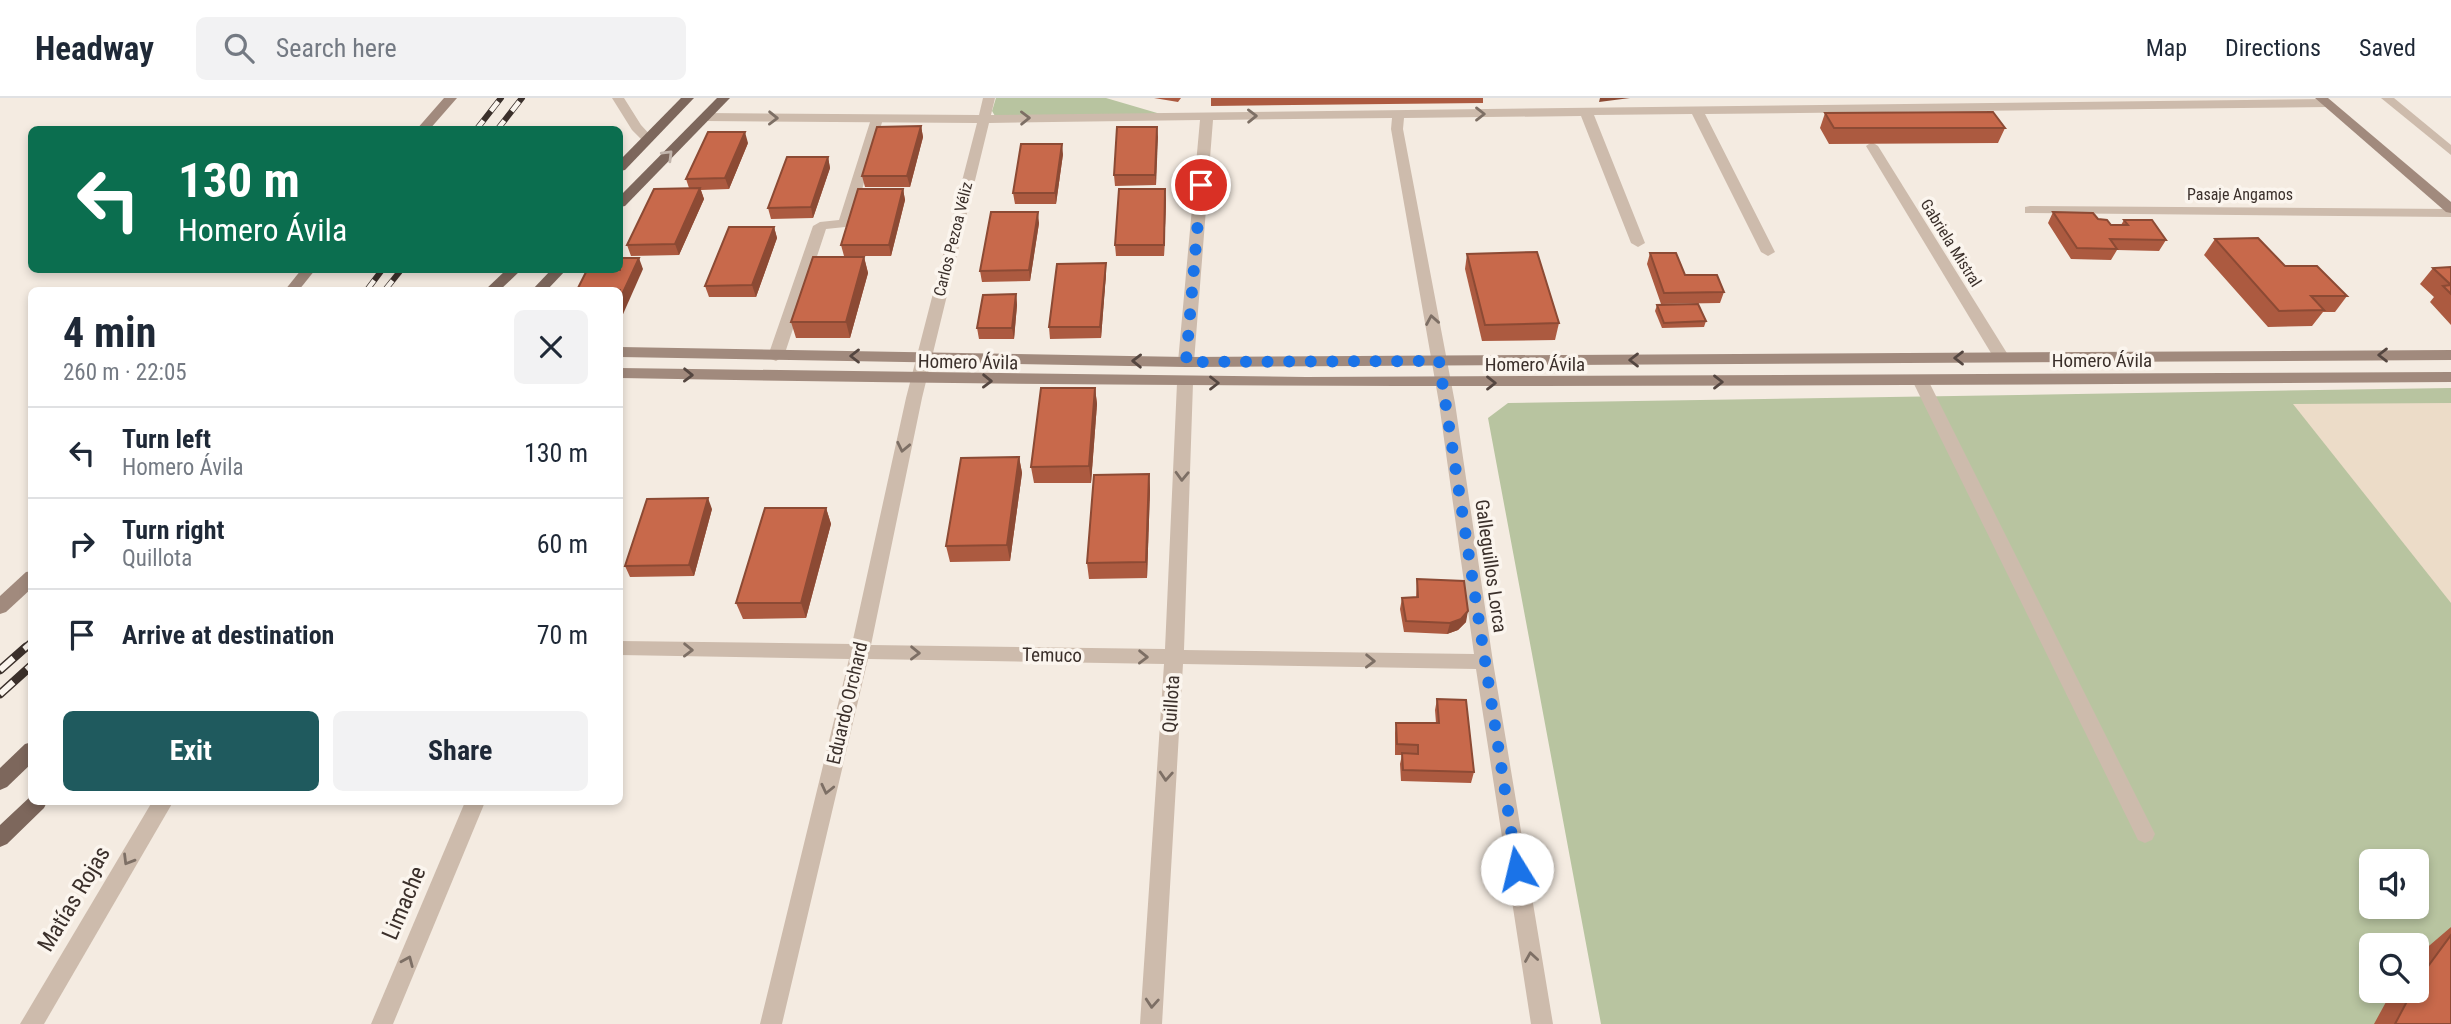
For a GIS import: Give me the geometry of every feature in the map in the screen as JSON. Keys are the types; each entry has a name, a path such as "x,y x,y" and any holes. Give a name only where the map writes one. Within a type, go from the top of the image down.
{"main road":[{"path":"426,126 451,98"},
{"path":"623,164 688,98"},
{"path":"623,200 724,98"},
{"path":"2324,100 2451,211"},
{"path":"294,287 306,273"},
{"path":"495,287 511,273"},
{"path":"543,287 556,273"},
{"name":"Homero Ávila","path":"623,352 1186,362 2451,355"},
{"name":"Homero Ávila","path":"623,373 919,381 1443,384 2451,377"},
{"path":"0,607 28,581"},
{"path":"0,781 28,754"},
{"path":"0,838 34,805"}],"street":[{"path":"618,98 636,127 647,138"},
{"name":"Carlos Pezoa Véliz","path":"919,381 989,98"},
{"path":"2387,98 2451,151"},
{"path":"705,117 984,119 1697,111 2073,102 2324,100"},
{"path":"1697,111 1768,252"},
{"path":"1586,112 1638,243"},
{"name":"Galleguillos Lorca","path":"1398,114 1397,129 1443,384 1542,1024"},
{"path":"1186,362 1207,116"},
{"path":"776,356 820,226 845,223 877,120"},
{"name":"Gabriela Mistral","path":"1872,146 2002,358"},
{"name":"Pasaje Angamos","path":"2029,210 2451,211"},
{"path":"1920,380 2145,834"},
{"name":"Eduardo Orchard","path":"771,1024 860,652 919,381"},
{"name":"Quillota","path":"1151,1024 1174,657 1185,383"},
{"name":"Temuco","path":"623,648 1484,662"},
{"name":"Matías Rojas","path":"31,1024 161,805"},
{"name":"Limache","path":"382,1024 474,805"}],"green space":[{"path":"996,98 1106,98 1164,115 995,116 992,111"},
{"path":"2451,388 2451,1024 1601,1024 1488,418 1508,403"}],"shaded area":[{"path":"2451,403 2451,603 2293,404"}],"building":[{"path":"1993,112 2005,128 1834,128 1825,113"},
{"path":"921,126 907,176 862,176 877,127"},
{"path":"1117,127 1157,127 1155,175 1114,175"},
{"path":"708,132 745,132 725,178 686,179"},
{"path":"1021,144 1062,144 1055,193 1013,193"},
{"path":"787,157 828,157 811,207 768,208"},
{"path":"700,188 675,244 627,245 654,189"},
{"path":"858,189 903,189 889,245 841,245"},
{"path":"1119,189 1165,189 1164,245 1115,245"},
{"path":"991,212 1038,212 1029,270 980,271"},
{"path":"2053,212 2093,213 2098,219 2107,220 2111,225 2128,225 2124,220 2152,220 2166,240 2110,239 2117,249 2077,248"},
{"path":"729,227 774,227 752,285 705,286"},
{"path":"2258,238 2285,266 2317,266 2347,296 2311,296 2324,310 2279,311 2215,239"},
{"path":"1537,252 1559,323 1485,325 1467,254"},
{"path":"1650,253 1676,253 1685,275 1717,275 1724,292 1664,293"},
{"path":"813,257 864,257 846,322 791,322"},
{"path":"623,258 639,258 623,293 623,287 578,287 586,273 623,273"},
{"path":"1106,263 1100,327 1049,327 1057,264"},
{"path":"2451,267 2451,285 2433,268"},
{"path":"2451,285 2451,294 2443,286"},
{"path":"1016,294 1012,328 977,328 983,295"},
{"path":"1698,304 1706,321 1664,323 1657,305"},
{"path":"1041,388 1095,388 1089,466 1031,467"},
{"path":"1019,457 1007,545 946,546 961,458"},
{"path":"1149,474 1146,562 1087,563 1094,475"},
{"path":"708,498 689,565 625,566 647,499"},
{"path":"765,508 826,508 801,603 736,603"},
{"path":"1417,579 1464,581 1468,611 1461,619 1450,623 1406,621 1402,598 1418,597"},
{"path":"1437,699 1466,700 1474,772 1403,770 1402,753 1418,754 1418,745 1397,744 1396,723 1439,723"},
{"path":"2451,935 2451,1024 2395,1024 2406,1003 2429,1003 2429,965"}],"railway":[{"path":"479,126 501,98"},
{"path":"500,126 522,98"},
{"path":"369,287 380,273"},
{"path":"387,287 399,273"},
{"path":"24,649 28,646"},
{"path":"0,670 26,647"},
{"path":"0,694 28,669"}],"route":[{"path":"1201,185 1186,362 1439,361 1517,869"}]}
